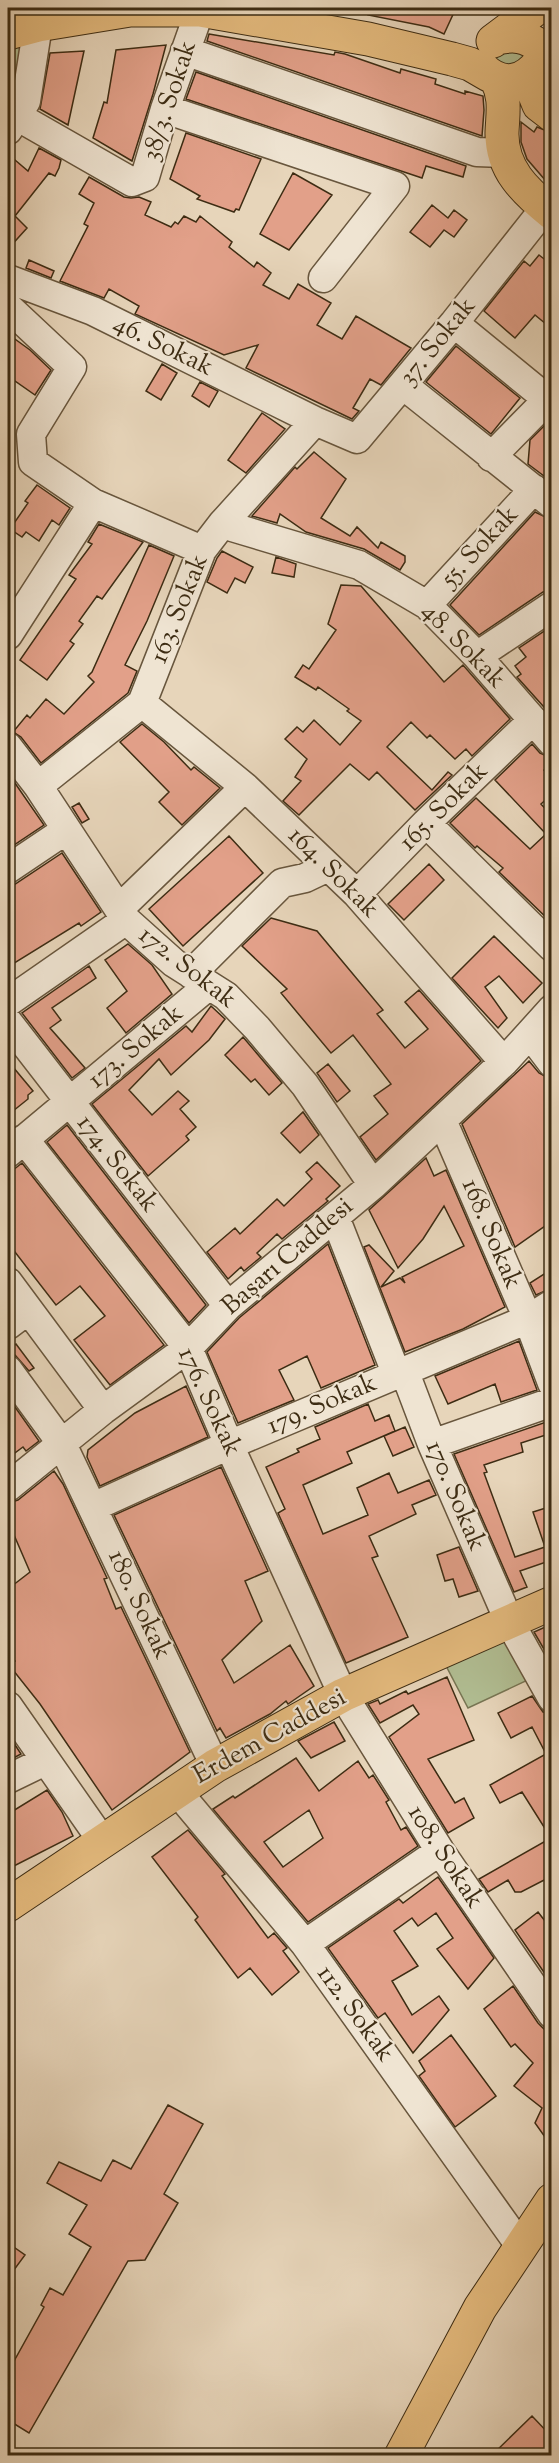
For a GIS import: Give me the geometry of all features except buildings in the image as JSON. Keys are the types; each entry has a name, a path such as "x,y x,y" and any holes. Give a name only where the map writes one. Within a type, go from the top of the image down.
{"main road":[{"path":"537,8 504,62 503,153 512,174 548,210"},
{"path":"23,29 130,9 200,10 272,15 368,39 504,62 539,105 551,115"},
{"name":"Erdem Caddesi","path":"8,1905 215,1766 344,1695 552,1603"},
{"path":"401,2456 480,2308 550,2208"}],"street":[{"name":"38/3. Sokak","path":"10,119 132,183 145,177 165,109 200,10"},
{"path":"10,119 26,101 23,29"},
{"path":"186,51 477,152 503,153"},
{"path":"165,109 395,186 323,278"},
{"name":"37. Sokak","path":"315,421 357,439 548,210"},
{"name":"46. Sokak","path":"8,279 96,313 315,421"},
{"path":"8,307 72,367 32,434 33,462 93,503 202,550"},
{"path":"453,323 550,399 491,457"},
{"path":"403,385 543,497"},
{"name":"163. Sokak","path":"38,786 142,703 202,550 222,524 315,421"},
{"name":"55. Sokak","path":"427,605 543,497"},
{"path":"8,635 93,503"},
{"name":"48. Sokak","path":"222,524 359,565 427,605 477,656 552,742"},
{"path":"477,656 552,606"},
{"name":"164. Sokak","path":"142,703 245,786 357,894 504,1062"},
{"name":"165. Sokak","path":"357,894 532,720"},
{"name":"172. Sokak","path":"8,747 38,786 122,914 174,963 226,996 257,1028 305,1085 373,1185"},
{"path":"8,1002 122,914 245,786"},
{"path":"426,823 552,947"},
{"path":"8,869 66,830"},
{"name":"173. Sokak","path":"16,1146 69,1103 199,980 282,883 305,878 328,867"},
{"name":"Başarı Caddesi","path":"8,1487 103,1410 188,1348 228,1306 373,1185 504,1062 552,1009"},
{"name":"174. Sokak","path":"8,1022 228,1306"},
{"path":"530,1034 552,1063"},
{"name":"168. Sokak","path":"442,1120 528,1319 552,1383"},
{"name":"176. Sokak","path":"16,1146 188,1348 344,1695"},
{"name":"170. Sokak","path":"335,1217 509,1621 552,1698"},
{"path":"8,1282 18,1317 103,1410"},
{"name":"179. Sokak","path":"93,1508 230,1445 528,1319 552,1304"},
{"name":"180. Sokak","path":"8,1370 62,1444 215,1766"},
{"path":"432,1444 552,1402"},
{"name":"108. Sokak","path":"344,1695 440,1851 552,2014"},
{"path":"8,1706 103,1842"},
{"path":"8,1779 45,1761"},
{"name":"112. Sokak","path":"176,1791 305,1944 521,2247"},
{"path":"305,1944 440,1851"}],"green space":[{"path":"30,37 21,99 8,104 8,41"},
{"path":"504,39 531,62 490,69 493,44"},
{"path":"505,1633 530,1679 468,1708 443,1660"}]}
